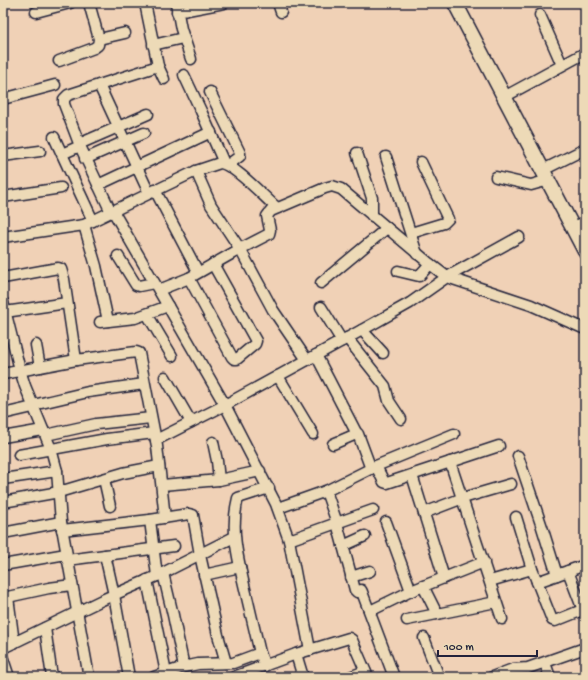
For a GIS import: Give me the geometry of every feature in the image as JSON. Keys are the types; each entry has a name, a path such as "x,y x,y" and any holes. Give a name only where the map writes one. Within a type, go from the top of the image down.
{"highway":[{"path":"455,3 546,175 579,225 585,250"}],"street":[{"path":"36,12 70,3"},
{"path":"60,61 99,44 99,39 88,3"},
{"path":"145,3 158,66 164,79"},
{"path":"191,59 183,38 177,7 224,3"},
{"path":"540,15 562,65"},
{"path":"99,39 125,33"},
{"path":"153,45 183,38"},
{"path":"504,97 585,53"},
{"path":"158,66 68,95 64,99 64,104 79,145 98,185 225,405 269,488 278,508 289,540 310,650"},
{"path":"184,76 226,164 277,208"},
{"path":"3,99 56,85"},
{"path":"99,85 136,166 198,272"},
{"path":"3,238 84,225 196,171 215,164 226,164 240,156 240,153 210,92"},
{"path":"62,154 118,126 148,114"},
{"path":"98,185 211,132"},
{"path":"86,159 144,133"},
{"path":"54,137 93,221"},
{"path":"496,177 531,185 585,149"},
{"path":"3,156 40,151"},
{"path":"357,153 372,198 372,216"},
{"path":"386,157 417,254"},
{"path":"411,233 444,223 448,219 421,162"},
{"path":"196,171 211,205 240,249 273,310 306,360"},
{"path":"118,256 136,285 139,286 156,286 189,278 270,233 267,216 271,211 332,186 341,189 417,254 447,277 532,305 585,329"},
{"path":"3,198 61,188"},
{"path":"84,225 96,266 104,321 124,320 147,314 168,306"},
{"path":"321,283 387,228"},
{"path":"18,455 108,439 155,436 191,422 225,405 410,303 447,277 519,237"},
{"path":"189,278 232,357 237,359 255,344 256,341 213,264"},
{"path":"398,271 419,276 430,264"},
{"path":"3,278 60,268 62,272 76,360"},
{"path":"67,303 4,306 7,336 51,449 57,471 61,526 89,677"},
{"path":"321,307 344,340 385,386 389,401 401,419"},
{"path":"147,314 172,356"},
{"path":"362,330 383,353"},
{"path":"36,345 40,367"},
{"path":"3,374 76,360 138,352 155,436 165,518"},
{"path":"316,355 360,438 374,468 384,482 387,483 499,446"},
{"path":"278,376 313,434"},
{"path":"165,377 191,422"},
{"path":"3,414 88,392 144,384"},
{"path":"3,437 151,418"},
{"path":"334,444 357,434"},
{"path":"278,508 326,491 374,468 454,434"},
{"path":"212,442 217,461 219,480"},
{"path":"518,456 557,575"},
{"path":"450,462 502,619"},
{"path":"3,502 59,492 123,473 159,466"},
{"path":"3,479 57,471"},
{"path":"162,485 219,480 260,471"},
{"path":"412,475 444,578"},
{"path":"104,479 110,506"},
{"path":"424,512 463,498 511,484"},
{"path":"265,666 260,653 234,538 238,498 269,488"},
{"path":"326,491 337,523 355,591 362,590 394,677"},
{"path":"289,540 373,510"},
{"path":"3,533 61,526 150,520 189,514 193,515 204,575 226,663"},
{"path":"516,517 532,569 553,621 584,610 568,571"},
{"path":"150,520 154,549 160,574 174,615 184,667"},
{"path":"386,522 411,591"},
{"path":"343,546 365,536"},
{"path":"3,648 234,538"},
{"path":"3,565 66,557 105,555 174,546"},
{"path":"105,555 129,677"},
{"path":"370,611 411,591 484,562"},
{"path":"537,582 585,565"},
{"path":"204,575 240,567"},
{"path":"490,581 532,569"},
{"path":"351,577 370,571"},
{"path":"147,580 166,673"},
{"path":"14,643 5,598 49,588 72,585"},
{"path":"423,586 437,614"},
{"path":"407,620 496,602"},
{"path":"45,628 52,677"},
{"path":"234,677 296,654 350,638 367,674 350,677"},
{"path":"424,638 439,677"},
{"path":"497,676 513,669 524,669 545,663 585,648"},
{"path":"154,677 184,667 204,663 226,663 239,661 260,653"},
{"path":"296,654 303,677"},
{"path":"3,659 9,677"},
{"path":"545,663 550,677"}]}
